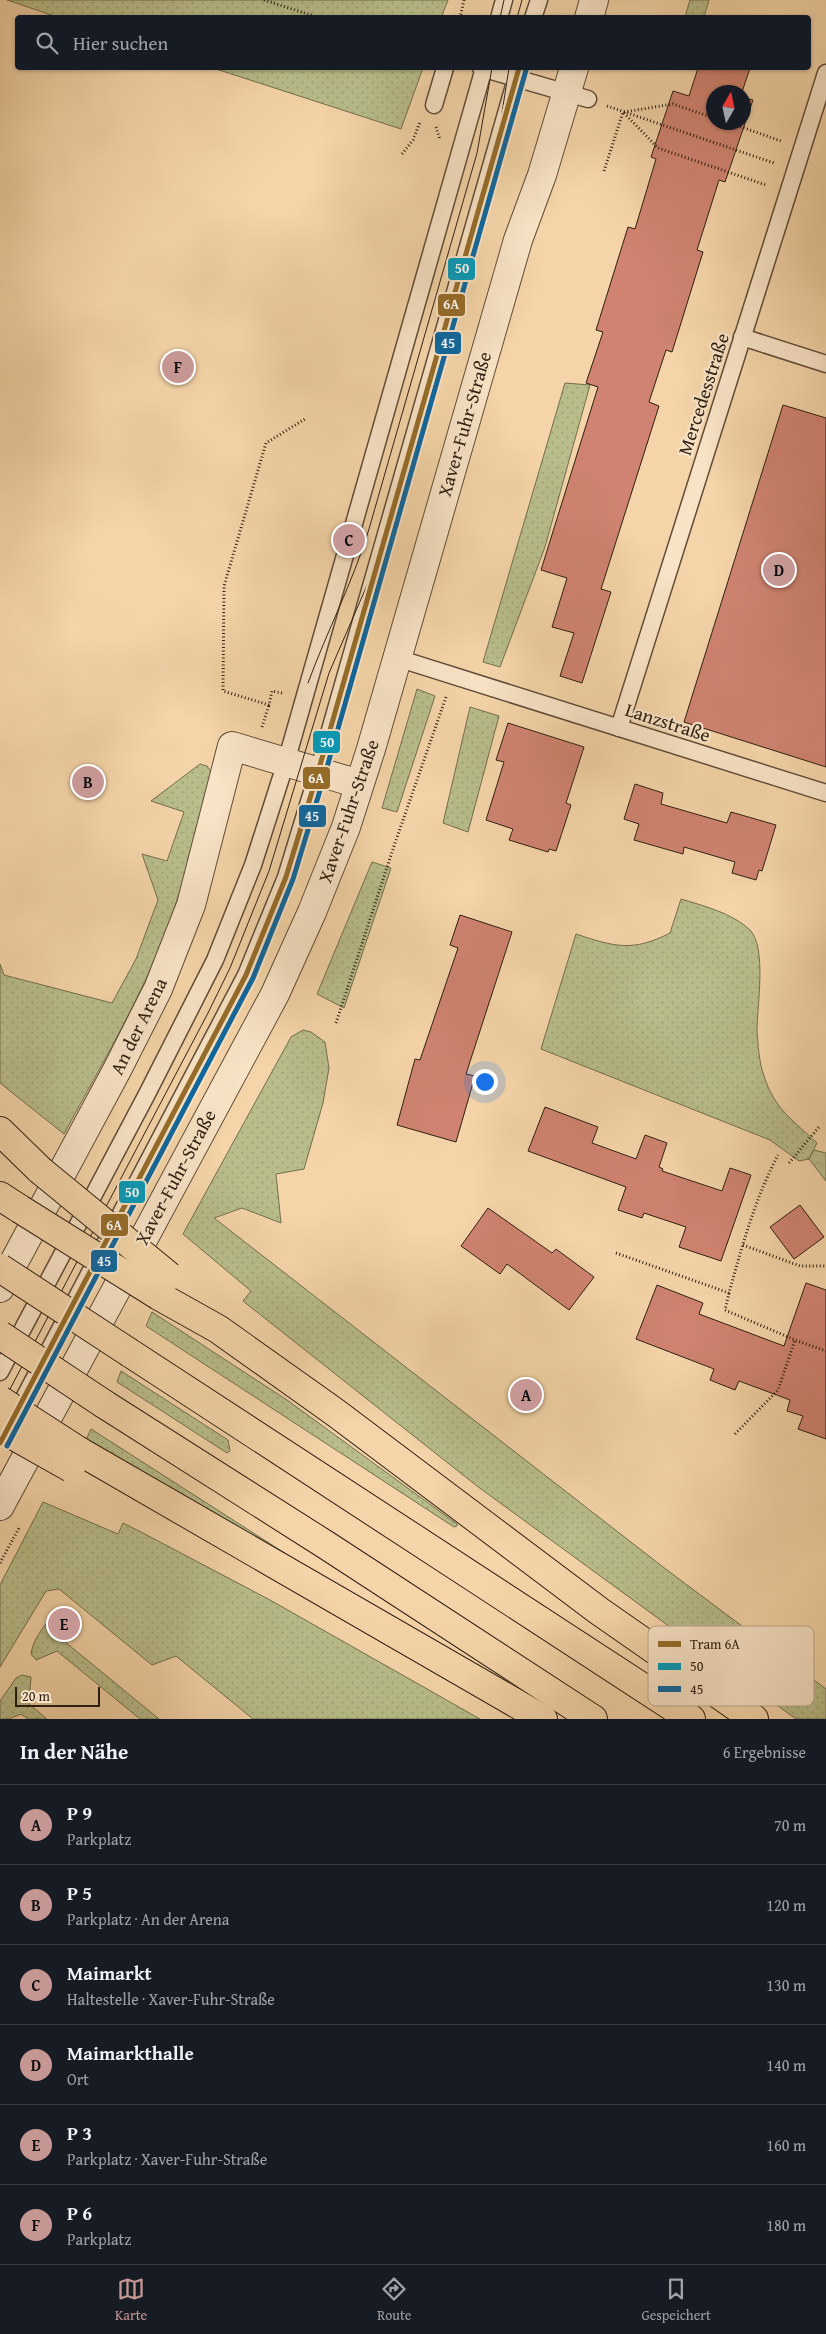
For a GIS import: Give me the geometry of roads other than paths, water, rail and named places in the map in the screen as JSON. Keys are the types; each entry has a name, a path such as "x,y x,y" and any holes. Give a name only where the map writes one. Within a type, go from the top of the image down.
{"highway":[{"path":"0,1131 164,1286 218,1329 336,1413 599,1611 648,1645"},
{"path":"10,1202 164,1286"},
{"path":"0,1268 648,1691"},
{"path":"0,1335 593,1719"},
{"path":"0,1400 75,1459 235,1561 299,1579 543,1719"},
{"path":"0,1428 75,1459"},
{"path":"671,1706 691,1719"},
{"path":"735,1706 754,1719"}],"street":[{"path":"590,15 594,0"},
{"name":"Xaver-Fuhr-Straße","path":"0,1506 275,994 312,912 346,827 360,784 518,240 576,87"},
{"name":"An der Arena","path":"0,1288 117,1070 158,989 191,905 232,746 286,762"},
{"path":"286,762 360,784"}],"lane":[{"path":"500,15 504,0"},
{"path":"534,15 539,0"},
{"path":"434,105 444,70"},
{"path":"0,1372 147,1094 215,960 253,865 286,762 482,70"},
{"path":"497,70 576,87"},
{"path":"0,1443 246,975 286,878 318,772 517,73"},
{"name":"Mercedesstraße","path":"619,728 826,73"},
{"path":"742,337 826,364"},
{"name":"Lanzstraße","path":"397,658 826,793"}],"tram line":[{"path":"501,15 504,0"},
{"path":"518,15 522,0"},
{"path":"308,683 363,549 369,529 477,153 492,70"},
{"path":"496,151 509,70"},
{"name":"6A","path":"0,1443 246,975 286,877 318,772 518,70"},
{"path":"0,1408 230,968 269,871 329,673 381,553"}],"place":[{"name":"P 6","path":"178,367"},
{"name":"Maimarkt","path":"349,540"},
{"name":"Maimarkthalle","path":"779,570"},
{"name":"P 5","path":"88,782"},
{"name":"P 9","path":"526,1395"},
{"name":"P 3","path":"64,1624"}]}
